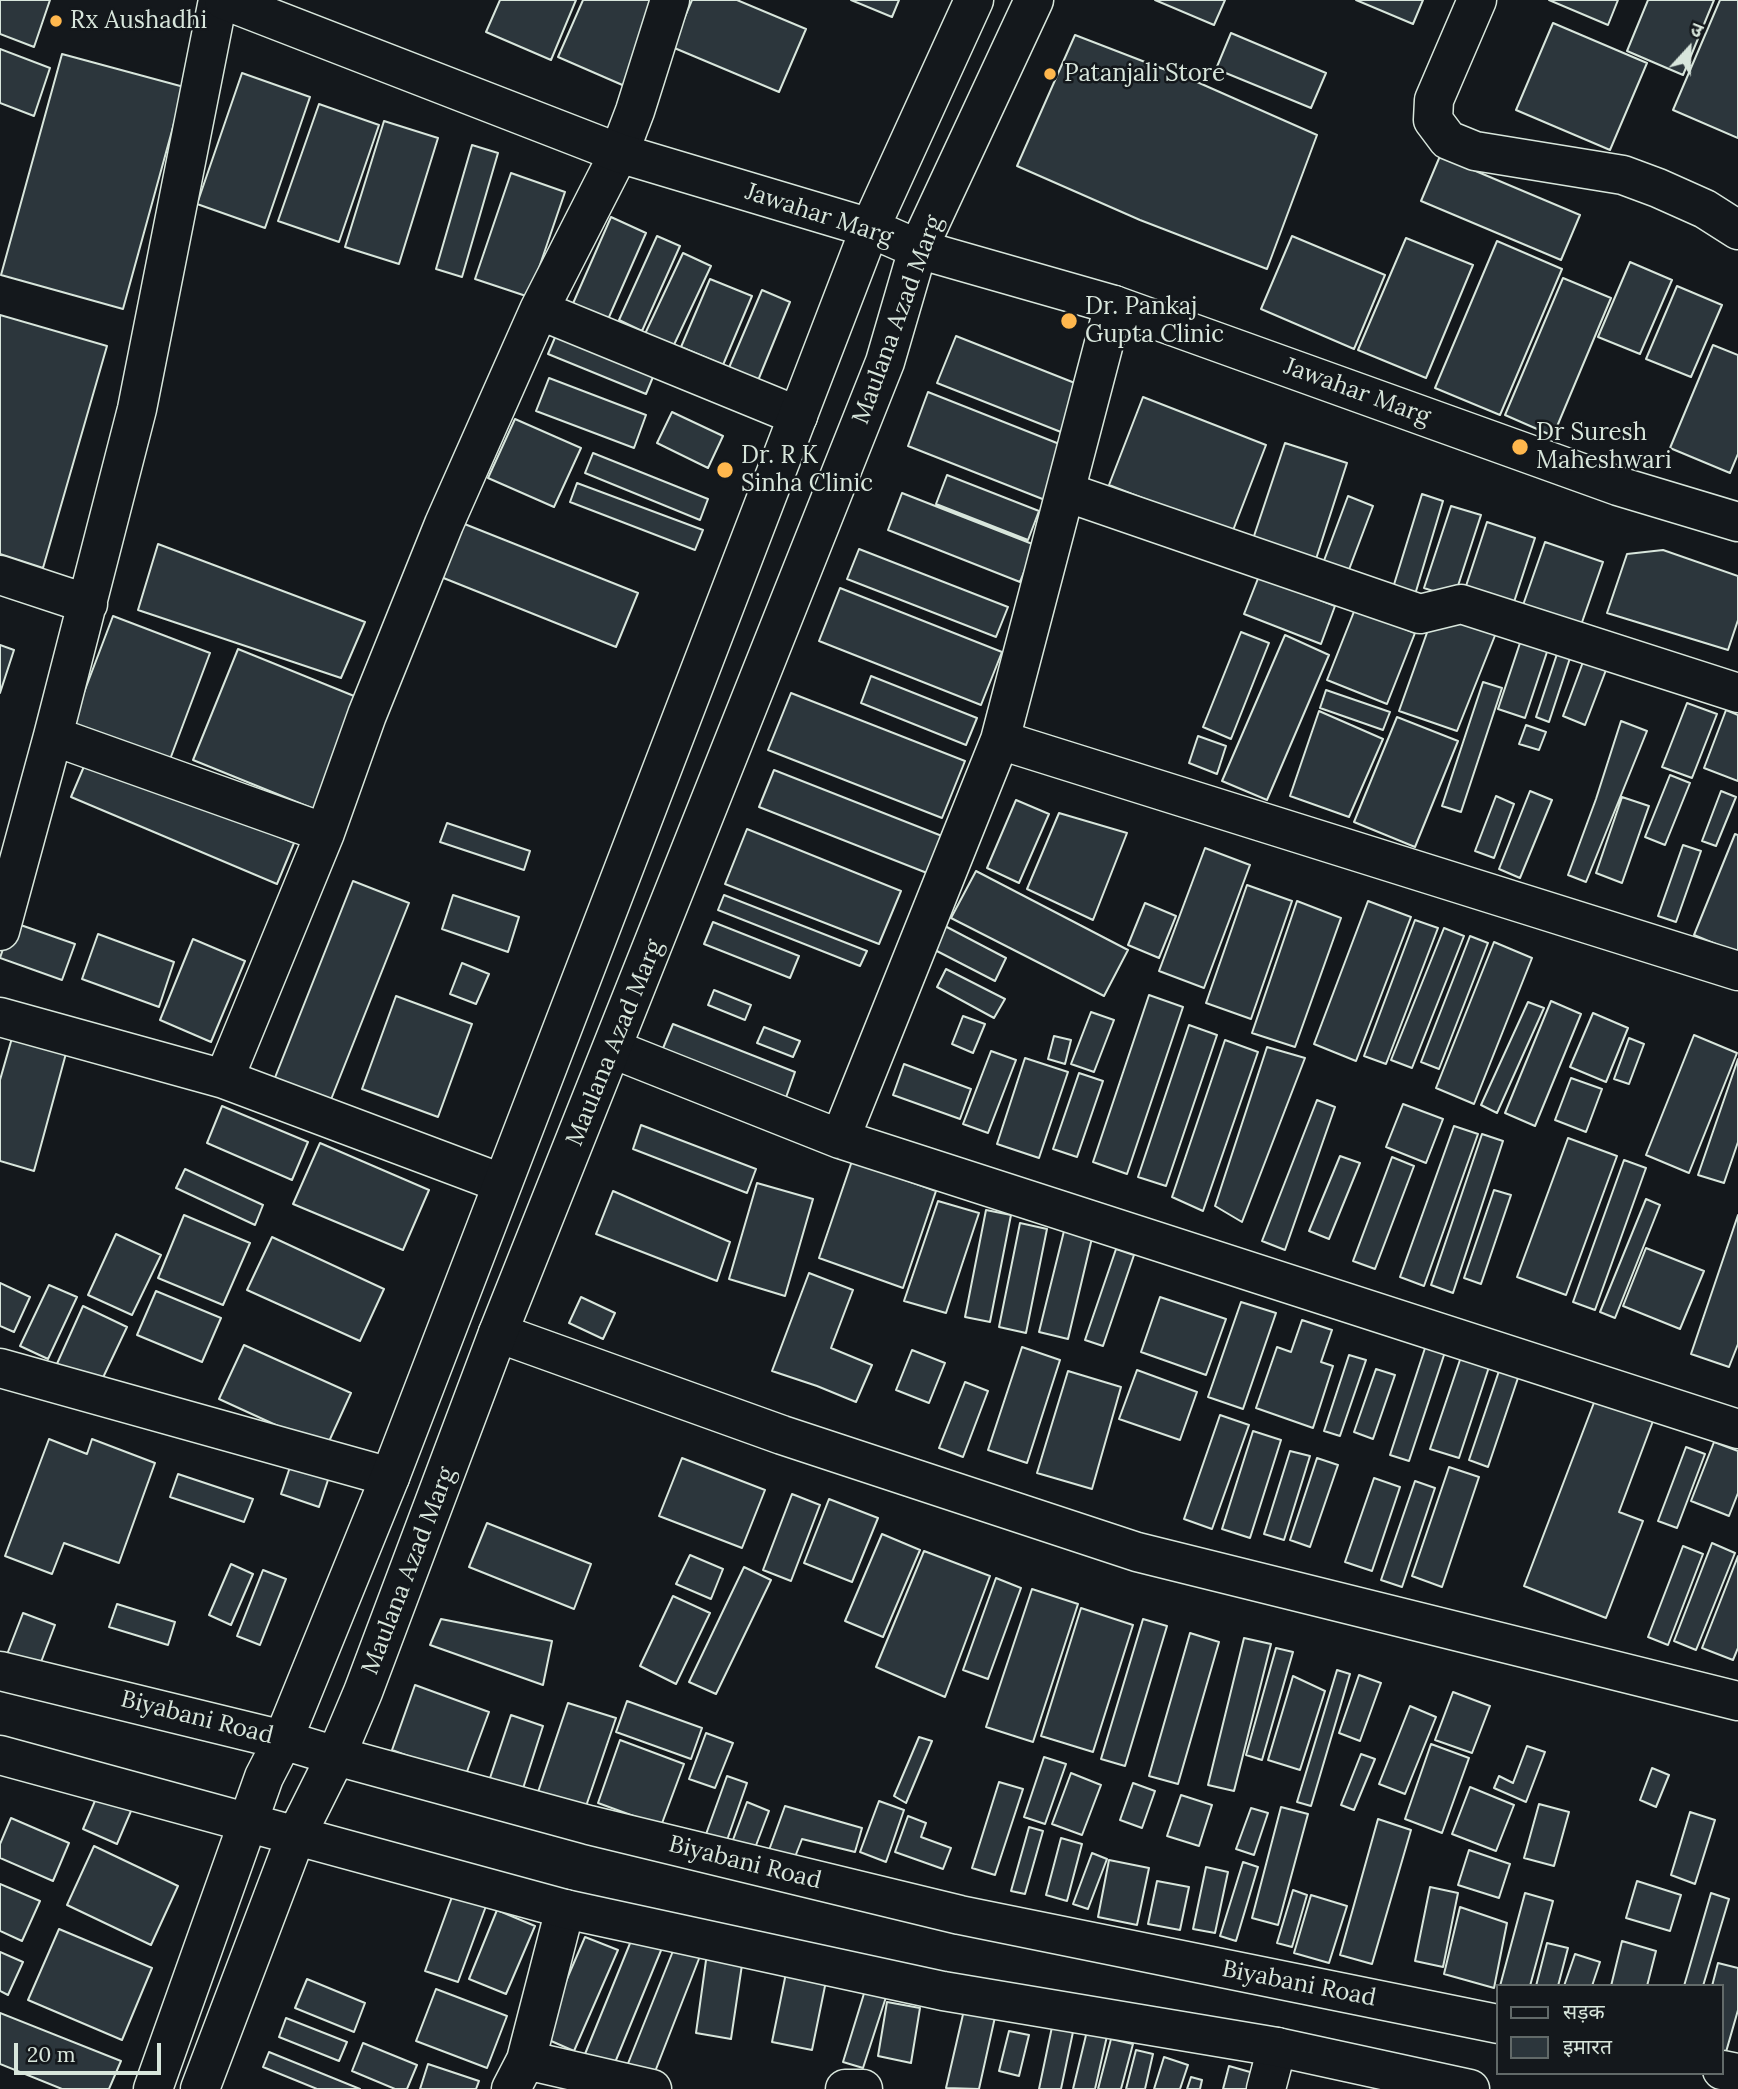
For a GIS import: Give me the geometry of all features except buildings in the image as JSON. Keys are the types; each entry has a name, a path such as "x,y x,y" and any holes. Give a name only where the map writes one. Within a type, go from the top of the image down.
{"street":[{"path":"0,931 88,604 137,409 218,0"},
{"name":"Jawahar Marg","path":"224,0 619,153 870,228 918,249 1114,305 1618,486 1738,522"},
{"path":"223,1079 325,833 367,715 444,524 539,310 619,153 670,0"},
{"path":"153,2089 264,1777 283,1740 390,1477 870,228 974,0"},
{"name":"Maulana Azad Marg","path":"201,2089 296,1836 336,1756 363,1692 498,1333 885,362 918,249 1034,0"},
{"path":"1477,0 1434,100 1433,120 1448,140 1475,150 1623,175 1658,187 1704,209 1738,230"},
{"path":"840,1139 1000,740 1114,305"},
{"path":"539,310 798,415"},
{"path":"1066,492 1420,614 1461,604 1738,693"},
{"path":"0,575 88,604"},
{"path":"53,736 325,833"},
{"path":"1000,740 1738,971"},
{"path":"0,1017 223,1079 501,1183"},
{"path":"613,1049 840,1139 1738,1429"},
{"path":"498,1333 782,1435 1137,1552 1738,1701"},
{"path":"0,1368 390,1477"},
{"name":"Biyabani Road","path":"0,1671 283,1740 589,1825 960,1915 1496,2024"},
{"path":"0,1755 565,1909 943,1991 1277,2047 1470,2089"},
{"path":"565,1909 519,2074 652,2089"},
{"path":"1266,2089 1277,2047"},
{"path":"845,2089 863,2089"}],"place":[{"name":"Rx Aushadhi","path":"56,21"},
{"name":"Patanjali Store","path":"1050,74"},
{"name":"Dr. Pankaj Gupta Clinic","path":"1069,321"},
{"name":"Dr Suresh Maheshwari","path":"1520,447"},
{"name":"Dr. R K Sinha Clinic","path":"725,470"}]}
